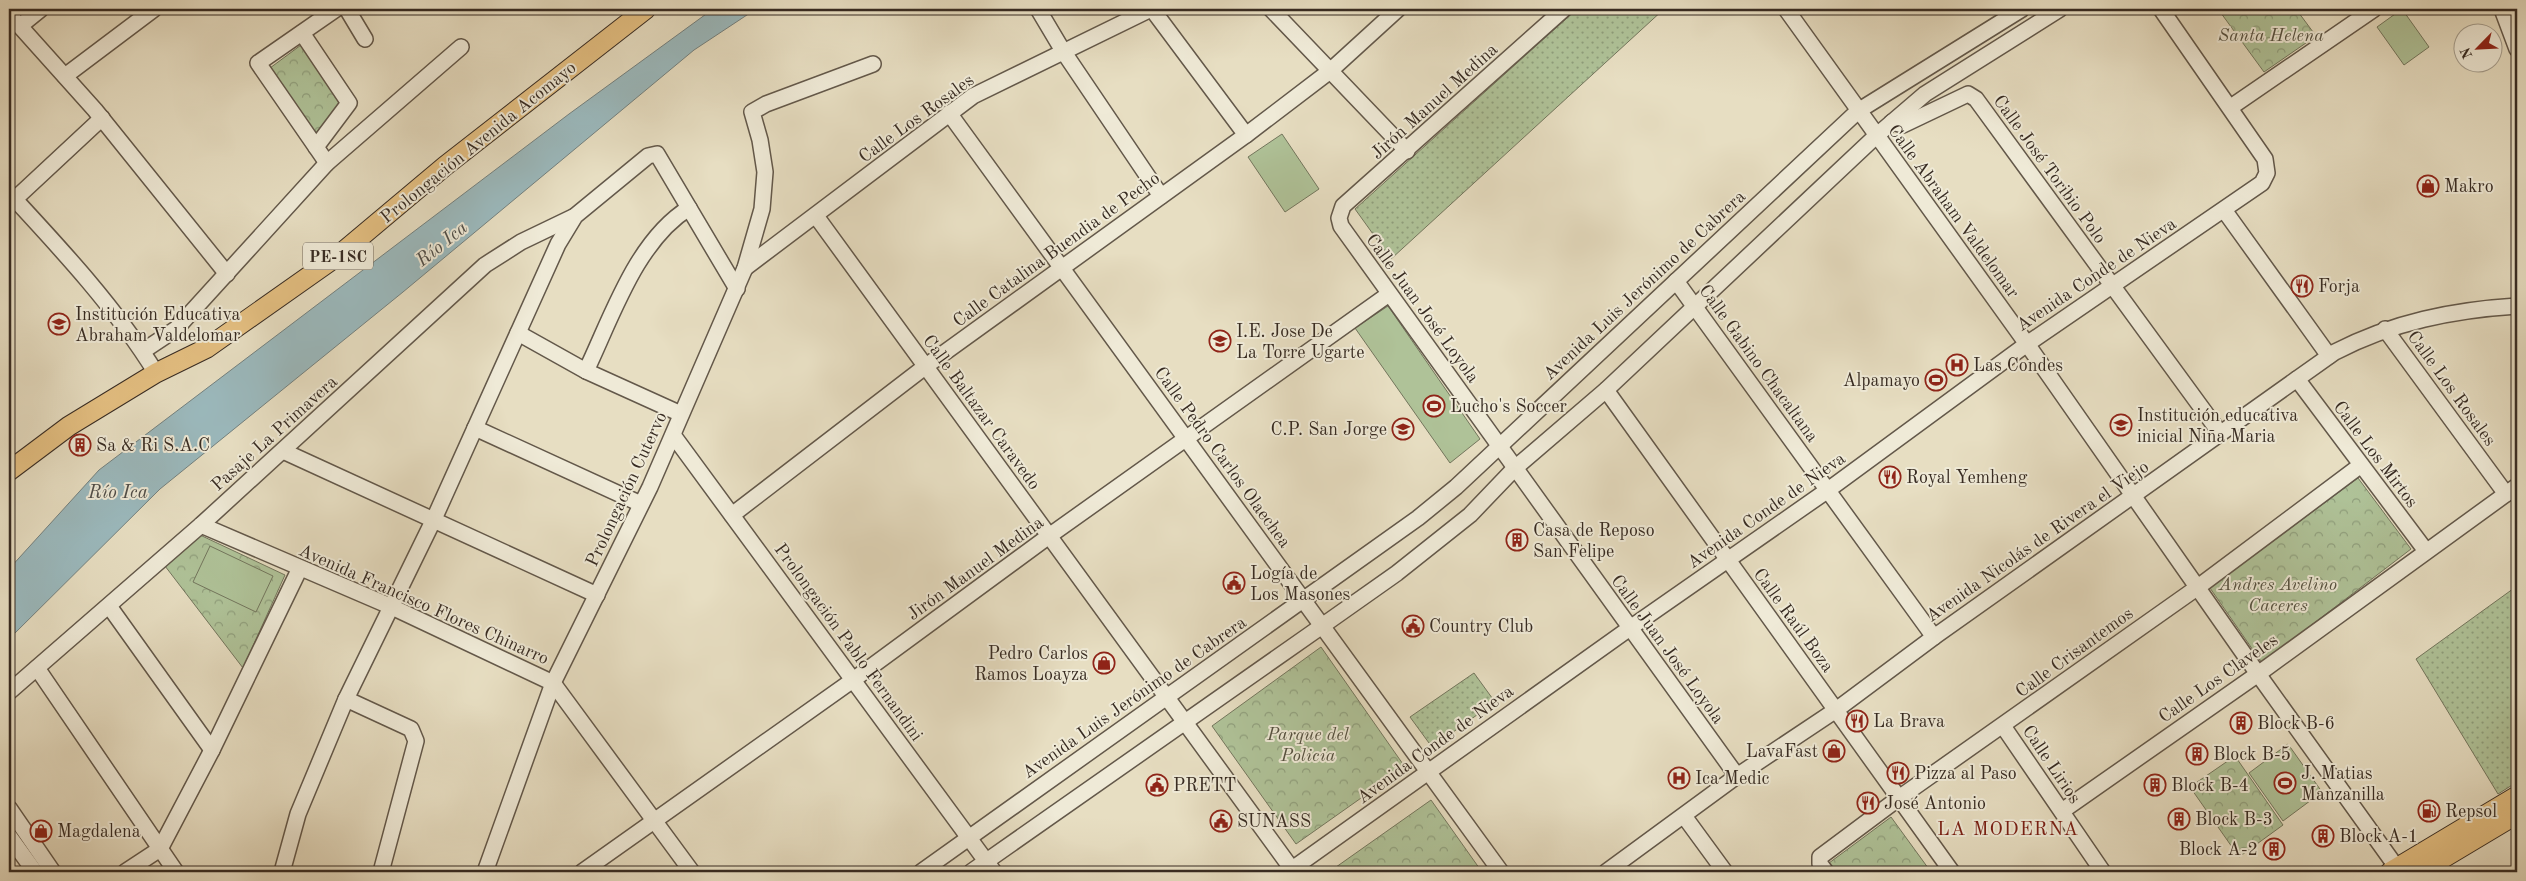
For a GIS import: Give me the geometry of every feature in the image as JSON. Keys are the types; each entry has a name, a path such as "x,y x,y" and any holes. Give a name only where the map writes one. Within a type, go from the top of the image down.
{"main road":[{"name":"Prolongación Avenida Acomayo","path":"9,471 50,438 156,373 207,348 339,255 445,166 646,9"},
{"path":"2396,871 2517,796"},
{"path":"2420,872 2517,814"}],"street":[{"path":"20,26 41,9"},
{"path":"65,76 154,9"},
{"path":"327,163 258,63 336,9"},
{"path":"347,9 365,39"},
{"path":"1038,9 1063,51 1161,196"},
{"path":"1151,9 1246,135"},
{"name":"Calle Los Rosales","path":"745,268 973,96 1151,9"},
{"path":"1271,9 1406,151"},
{"name":"Calle Catalina Buendia de Pecho","path":"732,515 926,366 1063,270 1246,135 1330,71 1398,9"},
{"name":"Jirón Manuel Medina","path":"1341,226 1339,218 1343,206 1564,9"},
{"name":"Calle Abraham Valdelomar","path":"1786,9 2135,496 2396,871"},
{"name":"Avenida Luis Jerónimo de Cabrera","path":"922,872 1418,518 1456,487 1858,111 1998,15 2022,9"},
{"path":"971,872 990,867 1185,722 1397,572 1470,515 1515,468 1606,390 1892,122 1926,94 2060,9"},
{"path":"2161,9 2231,108 2374,9"},
{"path":"2502,9 2517,49"},
{"path":"9,14 102,118 227,274"},
{"path":"302,33 349,102 316,147"},
{"path":"143,351 176,329 327,163 461,47"},
{"name":"Prolongación Cutervo","path":"485,872 553,683 642,504 745,268 762,210 765,172 760,140 752,115 755,109 762,106 874,64"},
{"name":"Calle José Toribio Polo","path":"1892,122 1903,125 1968,94 1976,99 2220,432"},
{"name":"Avenida Conde de Nieva","path":"1291,871 1630,628 1828,490 2027,344 2258,186 2265,178 2268,166 2266,159 2231,108"},
{"name":"Calle Pedro Carlos Olaechea","path":"949,113 1501,872"},
{"path":"102,118 12,196 94,289 143,351 156,373"},
{"path":"282,872 298,814 346,699 434,519 558,244 575,216 654,153 660,156 737,289"},
{"path":"586,371 640,259 673,218 689,208"},
{"path":"2224,210 2329,356"},
{"name":"Pasaje La Primavera","path":"9,692 201,525 485,266 521,242 575,216"},
{"name":"Calle Baltazar Caravedo","path":"816,216 1167,697 1291,871"},
{"name":"Calle Juan José Loyola","path":"1341,226 1738,776"},
{"name":"Calle Gabino Chacaltana","path":"1676,281 1934,637"},
{"name":"Jirón Manuel Medina","path":"582,872 853,680 1049,536 1389,294"},
{"name":"Avenida Nicolás de Rivera el Viejo","path":"1606,872 1738,776 1836,710 1934,637 2135,496 2220,432 2329,356 2362,338 2385,329 2469,309 2517,306"},
{"name":"Calle Los Rosales","path":"2385,329 2512,490"},
{"path":"518,334 586,371 681,414"},
{"name":"Calle Los Mirtos","path":"2297,378 2426,551"},
{"name":"Calle Raúl Boza","path":"1606,390 1952,872"},
{"path":"475,428 642,504"},
{"name":"Prolongación Pablo Fernandini","path":"673,435 990,867"},
{"path":"283,451 597,595"},
{"name":"Calle Crisantemos","path":"1826,872 1820,864 1820,857 1899,798 2198,587 2361,465"},
{"name":"Calle Los Claveles","path":"2062,811 2258,674 2512,490"},
{"name":"Avenida Francisco Flores Chinarro","path":"201,525 392,607 553,683 692,872"},
{"path":"125,872 160,849 212,750 300,568"},
{"path":"109,606 212,750"},
{"path":"37,668 176,872"},
{"path":"346,699 411,729 416,741 381,872"},
{"name":"Calle Lirios","path":"2003,726 2103,872"},
{"path":"9,808 53,872"},
{"path":"1684,816 1725,872"},
{"path":"9,836 35,872"}],"green space":[{"path":"1577,9 1664,9 1391,259 1355,209"},
{"name":"Santa Helena","path":"2218,9 2296,9 2316,36 2264,72"},
{"path":"2402,9 2429,47 2404,65 2377,27"},
{"path":"301,45 341,102 315,137 270,68"},
{"path":"1282,134 1319,189 1285,212 1248,157"},
{"name":"Lucho's Soccer","path":"1388,306 1480,439 1450,463 1355,328"},
{"name":"Andres Avelino Caceres","path":"2358,478 2411,549 2262,663 2210,588"},
{"path":"200,535 285,575 243,668 165,566"},
{"path":"210,546 273,576 256,612 193,582"},
{"path":"2517,586 2517,782 2498,794 2416,659"},
{"name":"Parque del Policia","path":"1321,647 1405,767 1296,844 1212,726"},
{"path":"1474,673 1495,702 1435,745 1429,743 1410,717"},
{"name":"J. Matias Manzanilla","path":"2288,744 2322,792 2283,821 2249,773"},
{"name":"J. Matias Manzanilla","path":"2235,756 2283,825 2239,857 2190,787"},
{"path":"1431,800 1482,872 1329,872"},
{"path":"1891,817 1931,872 1836,872 1829,863"}],"water":[{"name":"Río Ica","path":"713,9 756,9 694,50 403,292 160,489 9,639 9,569 99,470 569,114"}],"place":[{"name":"Makro","path":"2428,186"},
{"name":"Forja","path":"2302,286"},
{"name":"Institución Educativa Abraham Valdelomar","path":"59,324"},
{"name":"I.E. Jose De La Torre Ugarte","path":"1220,341"},
{"name":"Las Condes","path":"1957,365"},
{"name":"Alpamayo","path":"1936,380"},
{"name":"Lucho's Soccer","path":"1434,406"},
{"name":"Institución educativa inicial Niña Maria","path":"2121,425"},
{"name":"C.P. San Jorge","path":"1403,429"},
{"name":"Sa & Ri S.A.C","path":"80,445"},
{"name":"Royal Yemheng","path":"1890,477"},
{"name":"Casa de Reposo San Felipe","path":"1517,540"},
{"name":"Logía de Los Masones","path":"1234,583"},
{"name":"Country Club","path":"1413,626"},
{"name":"Pedro Carlos Ramos Loayza","path":"1104,663"},
{"name":"La Brava","path":"1857,721"},
{"name":"Block B-6","path":"2241,723"},
{"name":"LavaFast","path":"1834,751"},
{"name":"Block B-5","path":"2197,754"},
{"name":"Pizza al Paso","path":"1898,773"},
{"name":"Ica Medic","path":"1679,778"},
{"name":"J. Matias Manzanilla","path":"2285,783"},
{"name":"PRETT","path":"1157,785"},
{"name":"Block B-4","path":"2155,785"},
{"name":"José Antonio","path":"1868,803"},
{"name":"Repsol","path":"2429,811"},
{"name":"Block B-3","path":"2179,819"},
{"name":"SUNASS","path":"1221,821"},
{"name":"Magdalena","path":"41,831"},
{"name":"Block A-1","path":"2323,836"},
{"name":"Block A-2","path":"2274,849"}],"district":[{"name":"LA MODERNA","path":"2008,828"}]}
